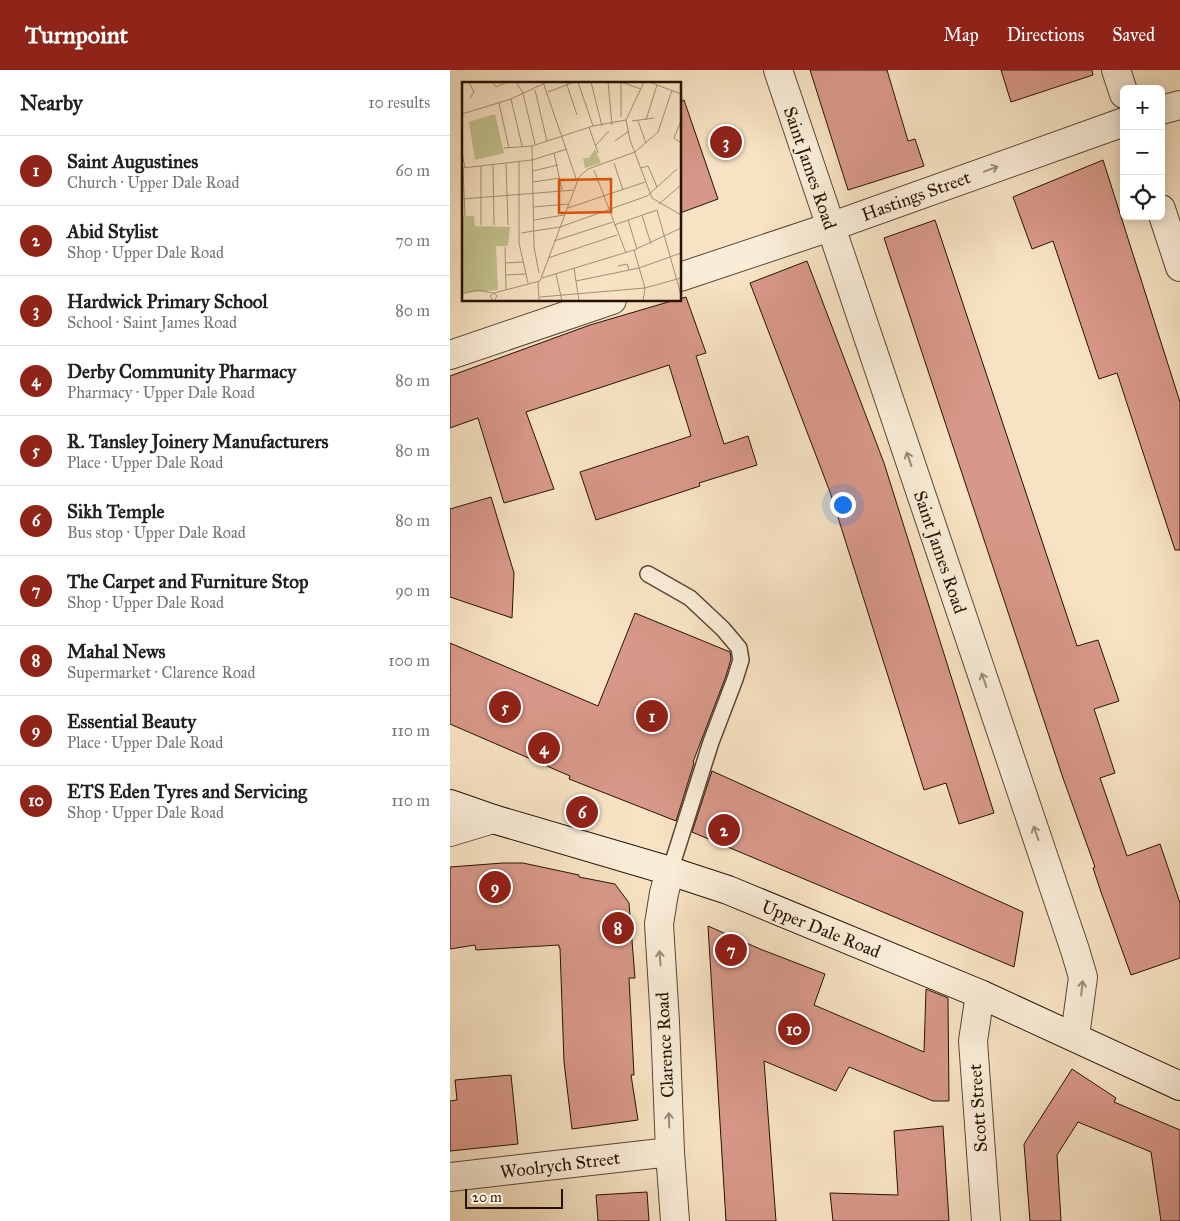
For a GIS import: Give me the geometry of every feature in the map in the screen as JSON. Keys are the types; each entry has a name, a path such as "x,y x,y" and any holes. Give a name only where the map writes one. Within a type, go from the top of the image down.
{"street":[{"name":"Saint James Road","path":"778,70 1075,950 1083,977 1075,1036"},
{"path":"1116,70 1121,85"},
{"path":"1165,109 1180,105"},
{"name":"Hastings Street","path":"681,277 830,227 1120,123"},
{"path":"1165,220 1180,267"},
{"path":"450,355 609,301"},
{"name":"Upper Dale Road","path":"450,804 493,819 728,890 980,994 1075,1036 1180,1086"},
{"path":"450,832 493,819"},
{"name":"Clarence Road","path":"670,871 659,924 675,1221"},
{"name":"Scott Street","path":"980,994 973,1041 986,1221"},
{"name":"Woolrych Street","path":"450,1177 670,1152"}],"lane":[{"path":"648,574 690,598 723,629 739,648 741,660 736,679 711,742 670,871"}],"building":[{"path":"810,70 887,70 908,141 915,139 924,166 848,190"},
{"path":"1001,70 1092,70 1093,75 1011,102"},
{"path":"684,100 718,199 681,213 681,101"},
{"path":"1103,160 1120,213 1120,220 1122,220 1180,402 1180,550 1175,550 1117,373 1099,379 1053,241 1032,249 1013,197"},
{"path":"935,220 1077,646 1098,640 1119,701 1094,709 1115,773 1100,778 1127,856 1160,844 1180,903 1180,958 1131,975 1101,892 1093,868 1095,867 1063,778 884,238"},
{"path":"807,261 884,463 994,813 959,824 946,783 924,790 830,492 750,283"},
{"path":"686,297 706,353 696,356 724,444 748,436 757,465 699,483 700,486 596,520 580,472 691,436 669,365 526,412 554,489 504,503 478,418 450,428 450,376 590,325 672,301 681,301 681,299"},
{"path":"491,497 514,573 512,618 450,597 450,509"},
{"path":"635,613 730,652 731,659 726,676 693,762 676,821 569,779 570,776 450,724 450,643 598,706"},
{"path":"712,771 1023,912 1014,967 692,832"},
{"path":"523,863 615,884 629,903 635,978 629,978 634,1075 631,1075 638,1120 572,1129 564,1062 559,945 476,950 475,945 450,949 450,867"},
{"path":"708,926 760,949 825,974 814,1005 924,1052 926,989 948,998 949,1101 933,1101 849,1067 836,1091 764,1061 776,1221 726,1221"},
{"path":"1072,1069 1116,1098 1114,1102 1180,1130 1180,1221 1161,1221 1151,1152 1078,1122 1057,1155 1061,1221 1030,1221 1024,1144"},
{"path":"511,1075 518,1144 450,1151 450,1101 457,1100 455,1080"},
{"path":"943,1126 949,1221 833,1221 830,1193 898,1195 894,1131"},
{"path":"647,1192 649,1221 598,1221 596,1195"}],"place":[{"name":"Hardwick Primary School","path":"726,142"},
{"name":"R. Tansley Joinery Manufacturers","path":"505,707"},
{"name":"Saint Augustines","path":"652,716"},
{"name":"Derby Community Pharmacy","path":"544,748"},
{"name":"Sikh Temple","path":"582,812"},
{"name":"Abid Stylist","path":"724,830"},
{"name":"Essential Beauty","path":"495,887"},
{"name":"Mahal News","path":"618,928"},
{"name":"The Carpet and Furniture Stop","path":"731,950"},
{"name":"ETS Eden Tyres and Servicing","path":"794,1029"}]}
